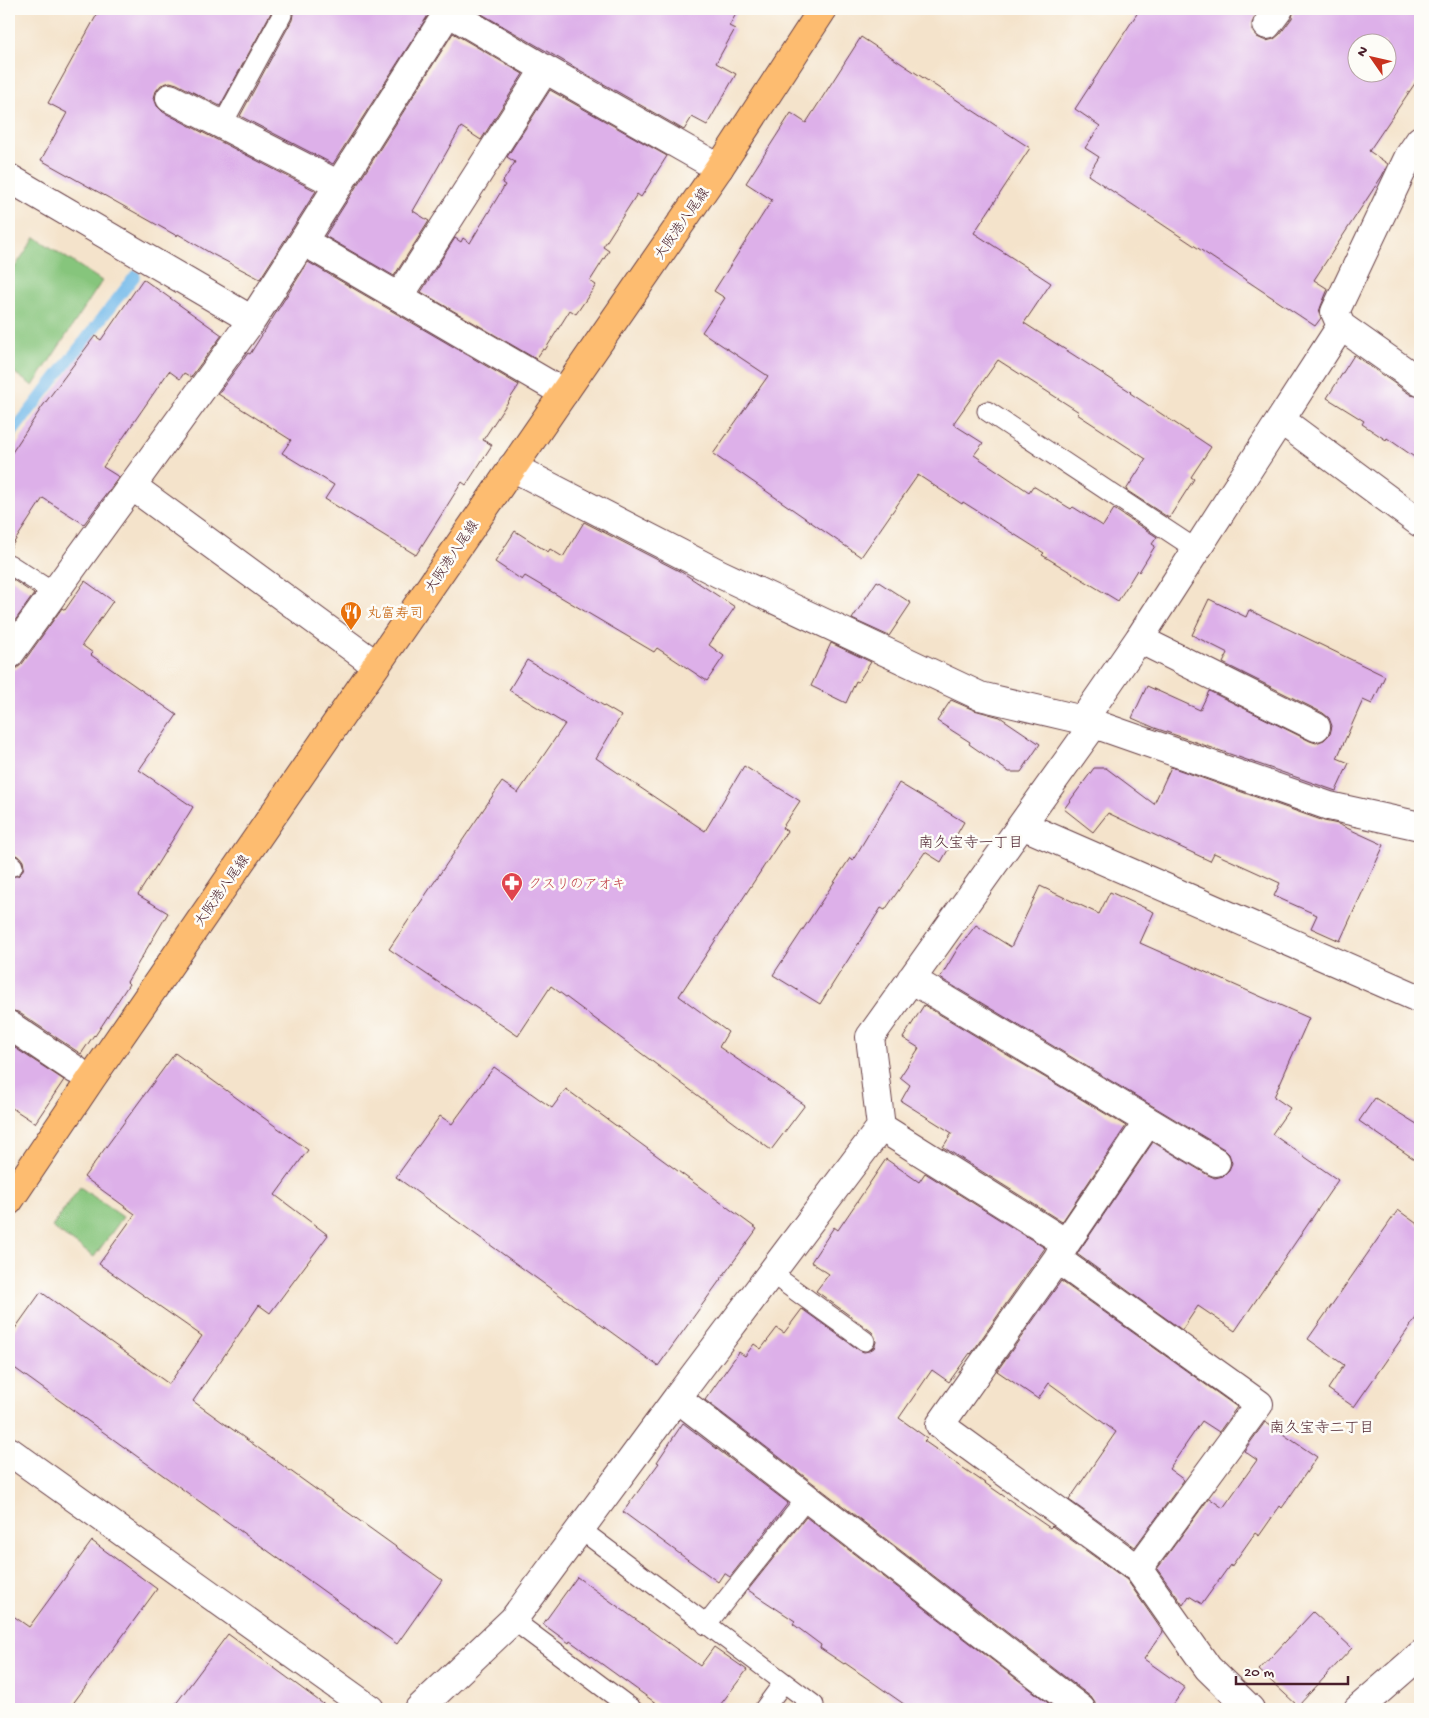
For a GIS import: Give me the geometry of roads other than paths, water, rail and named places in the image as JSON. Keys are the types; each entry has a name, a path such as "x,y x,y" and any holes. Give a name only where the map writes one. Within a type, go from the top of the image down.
{"main road":[{"name":"大阪港八尾線","path":"9,1201 719,168 823,9"}],"street":[{"path":"9,656 252,320 304,241 449,10 545,70 719,168"},
{"path":"399,297 545,70"},
{"path":"170,98 338,186"},
{"path":"1420,140 1409,156 1335,312 1341,326 1420,382"},
{"path":"9,178 252,320"},
{"path":"304,241 564,393"},
{"path":"419,1709 513,1620 881,1127 870,1037 1022,825 1139,639 1341,326"},
{"path":"1281,420 1420,523"},
{"path":"512,467 718,574 980,696 1088,722 1329,806 1420,826"},
{"path":"132,486 376,665"},
{"path":"1139,639 1316,727"},
{"path":"1022,825 1420,999"},
{"path":"911,979 1216,1162"},
{"path":"9,1025 76,1070"},
{"path":"1148,1122 1062,1251 940,1425 1138,1569 1208,1668 1250,1709"},
{"path":"881,1127 1062,1251 1259,1404 1138,1569"},
{"path":"677,1398 1081,1709"},
{"path":"9,1451 370,1709"},
{"path":"1358,1709 1420,1655"}],"lane":[{"path":"222,126 282,15"},
{"path":"987,411 1197,550"},
{"path":"9,564 54,593"},
{"path":"771,1273 866,1341"},
{"path":"706,1625 808,1498"},
{"path":"580,1530 814,1705"},
{"path":"513,1620 632,1709"},
{"path":"764,1709 783,1683"}],"waterway":[{"path":"9,437 135,276"}],"place":[{"name":"丸富寿司","path":"351,631"},
{"name":"クスリのアオキ","path":"512,902"}],"district":[{"name":"南久宝寺一丁目","path":"971,842"},
{"name":"南久宝寺二丁目","path":"1322,1427"}]}
